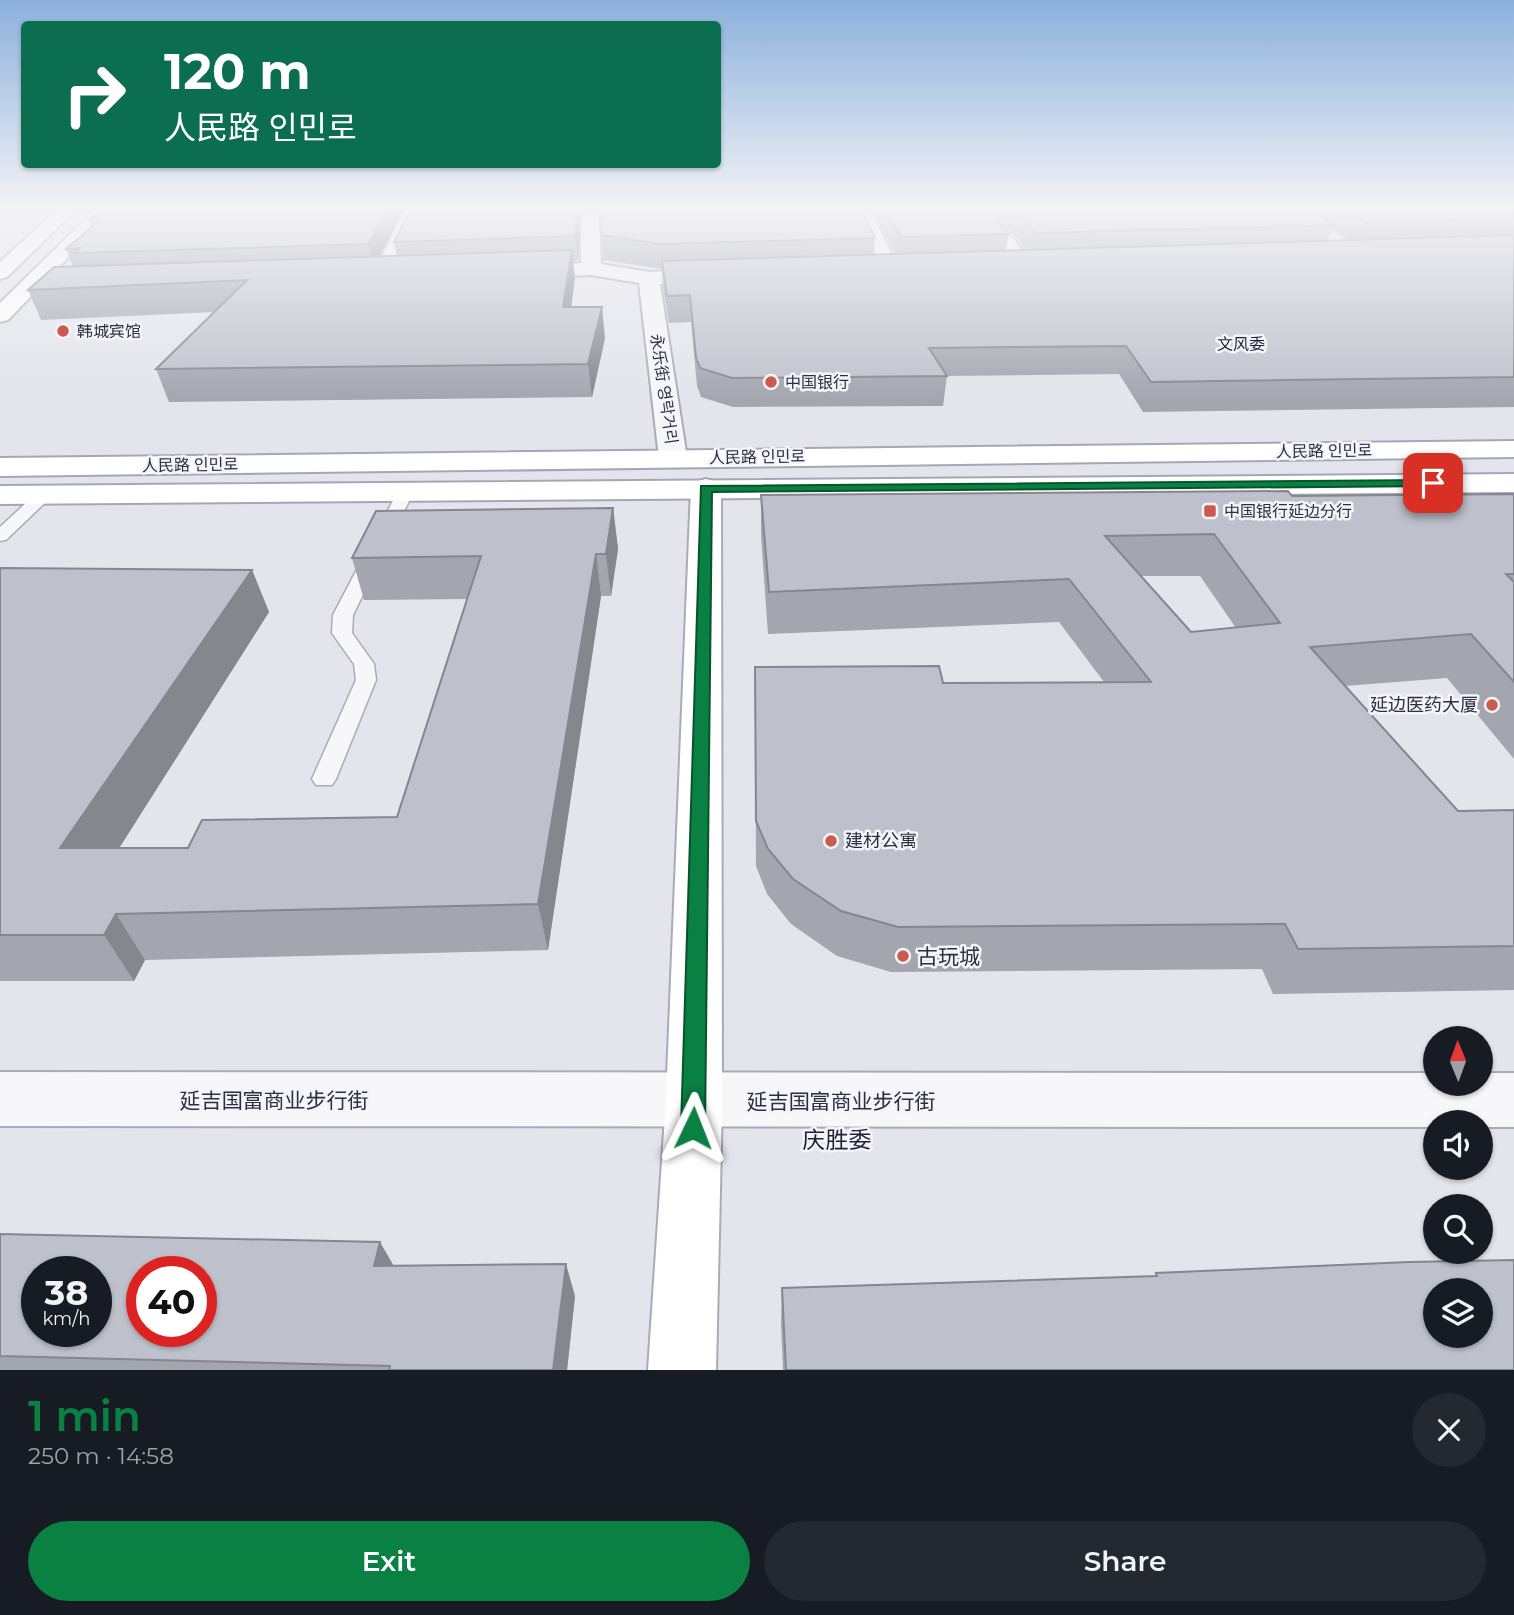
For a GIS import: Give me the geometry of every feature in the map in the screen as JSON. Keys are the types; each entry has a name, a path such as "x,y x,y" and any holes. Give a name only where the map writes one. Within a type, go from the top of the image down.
{"main road":[{"path":"0,315 41,274"},
{"name":"人民路 인민로","path":"0,467 1514,449"},
{"name":"人民路 인민로","path":"0,495 1514,483"},
{"path":"682,1370 694,1101 706,488"}],"street":[{"path":"377,274 375,277 410,276"},
{"path":"623,274 649,278 742,274"},
{"name":"永乐街 영락거리","path":"649,278 673,458"},
{"path":"26,289 53,288"},
{"name":"延吉国富商业步行街","path":"0,1099 1514,1100"}],"lane":[{"path":"324,779 366,680 364,664 342,633 343,615 406,491"},
{"path":"0,536 45,494"}],"building":[{"path":"46,274 568,274 563,307 602,307 588,364 156,369 247,280 28,290"},
{"path":"664,274 1514,274 1514,377 1151,382 1126,346 929,348 947,376 732,378 700,368 696,357 690,295 667,296"},
{"path":"1288,491 1292,496 1514,494 1514,574 1506,574 1514,582 1514,682 1471,634 1310,647 1458,811 1514,810 1514,946 1298,949 1285,924 898,927 841,911 793,879 768,849 756,821 755,667 939,666 943,683 1151,682 1069,579 769,592 761,495","holes":["1214,534 1280,623 1191,632 1105,536"]},
{"path":"613,508 606,554 596,554 538,904 116,914 104,935 0,935 0,568 252,570 60,848 188,848 202,820 397,817 481,556 352,558 376,511"},
{"path":"0,1234 380,1242 374,1266 566,1264 553,1370 389,1370 390,1366 0,1356"},
{"path":"1493,1260 1514,1260 1514,1370 786,1370 782,1288 1157,1276 1156,1273 1409,1262 1493,1264"}],"place":[{"name":"韩城宾馆","path":"63,331"},
{"name":"中国银行","path":"771,382"},
{"name":"中国银行延边分行","path":"1210,511"},
{"name":"延边医药大厦","path":"1492,705"},
{"name":"建材公寓","path":"831,841"},
{"name":"古玩城","path":"903,956"}],"district":[{"name":"文风委","path":"1241,344"},
{"name":"庆胜委","path":"837,1140"}],"route":[{"path":"693,1128 706,488 1433,483"}]}
